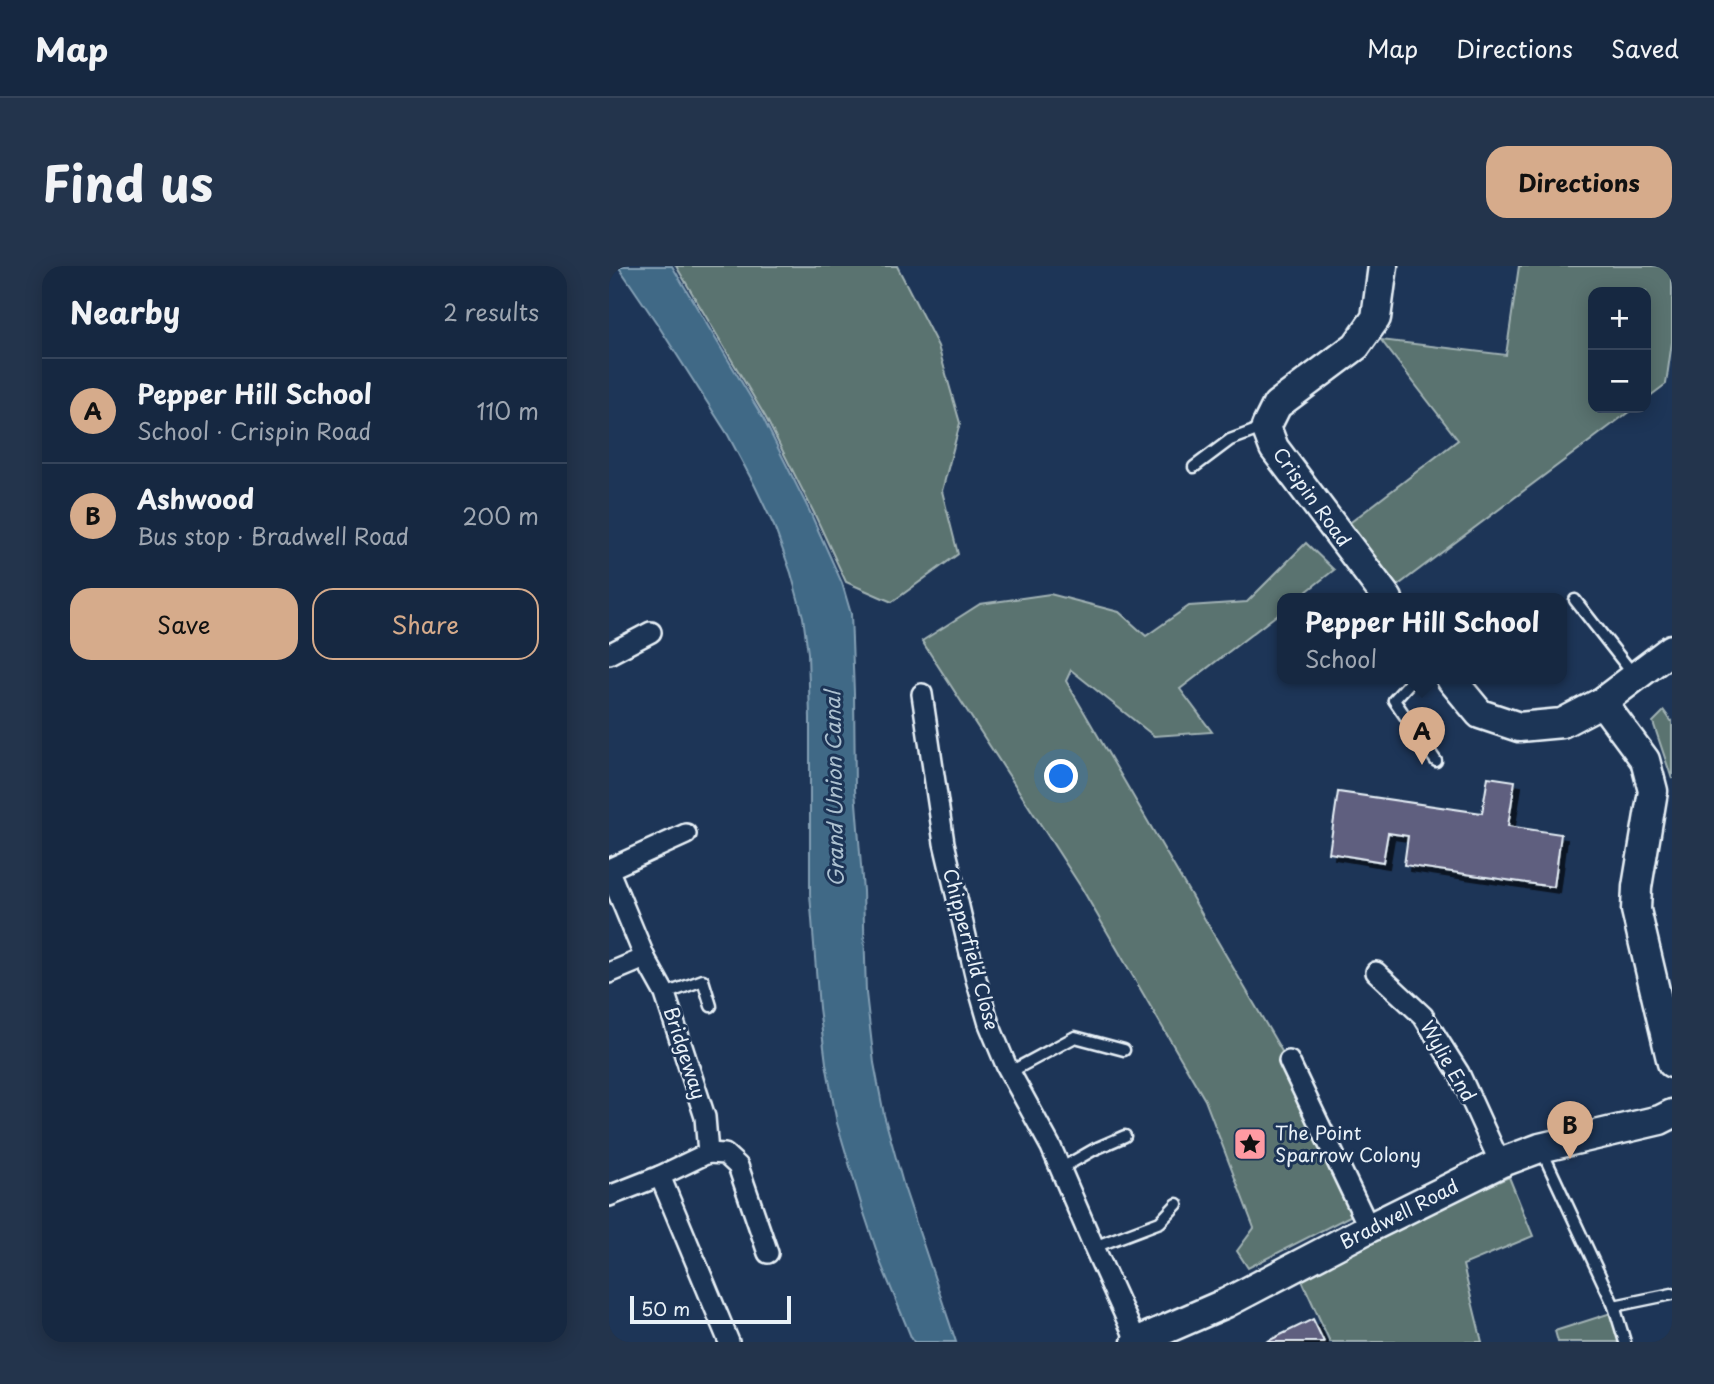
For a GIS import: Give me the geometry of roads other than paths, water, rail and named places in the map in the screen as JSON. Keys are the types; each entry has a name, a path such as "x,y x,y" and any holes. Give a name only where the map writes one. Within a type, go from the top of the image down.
{"street":[{"name":"Crispin Road","path":"1383,266 1376,318 1356,346 1277,405 1266,427 1273,448 1383,593"},
{"path":"609,654 651,632"},
{"path":"1455,684 1480,714 1519,727 1562,723 1602,702 1672,649"},
{"name":"Chipperfield Close","path":"922,694 944,843 989,1024 1010,1072 1051,1147 1137,1342"},
{"path":"1602,702 1645,760 1653,791 1636,887 1636,910 1672,1063"},
{"name":"Bridgeway","path":"686,834 609,870 645,958 665,994 705,1116 708,1153"},
{"path":"609,974 645,958"},
{"name":"Wylie End","path":"1376,972 1423,1016 1459,1073 1500,1163"},
{"path":"1289,1061 1359,1233"},
{"name":"Bradwell Road","path":"1137,1342 1226,1303 1500,1163 1540,1148 1660,1120 1672,1114"},
{"path":"609,1196 708,1153 725,1154 737,1166 768,1253"},
{"path":"660,1176 729,1342"}],"lane":[{"path":"1193,467 1230,440 1266,427"},
{"path":"1575,600 1635,677"},
{"path":"1408,684 1394,700 1436,761"},
{"path":"665,994 703,981 711,1006"},
{"path":"1010,1072 1075,1037 1124,1050"},
{"path":"1060,1169 1125,1136"},
{"path":"1540,1148 1615,1306 1625,1342"},
{"path":"1094,1247 1160,1222 1177,1203"},
{"path":"1615,1306 1672,1294"}],"water":[{"name":"Grand Union Canal","path":"618,266 672,266 763,418 842,583 851,614 855,790 863,891 866,993 874,1063 884,1115 904,1187 956,1342 914,1342 911,1337 881,1264 837,1123 819,1008 810,894 808,653 803,617 791,573 774,526 728,435"}],"place":[{"name":"Pepper Hill School","path":"1422,765"},
{"name":"The Point Sparrow Colony","path":"1250,1144"},
{"name":"Ashwood","path":"1570,1159"}]}
